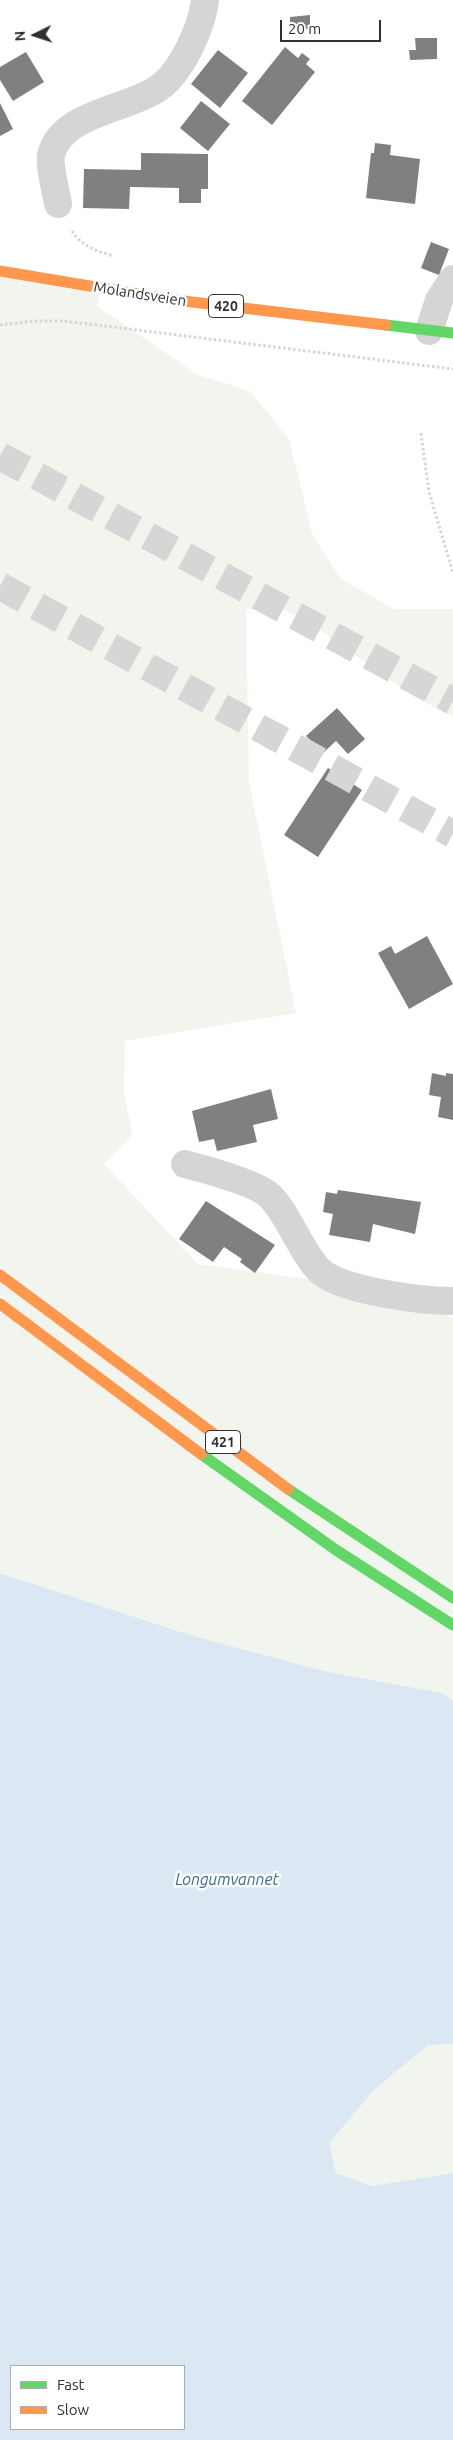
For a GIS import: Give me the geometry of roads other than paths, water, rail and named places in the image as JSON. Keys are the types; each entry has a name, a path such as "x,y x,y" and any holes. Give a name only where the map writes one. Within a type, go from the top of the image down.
{"main road":[{"name":"Molandsveien","path":"0,271 167,299 441,332"},
{"name":"421","path":"0,1275 176,1408 380,1553 453,1598"},
{"name":"421","path":"0,1304 163,1427 344,1555 453,1625"}],"street":[{"path":"58,204 50,157 59,136 72,126 158,89 179,68 202,19 205,0"},
{"name":"Molandsveien","path":"441,332 439,300 453,279"},
{"path":"185,1164 228,1176 269,1195 319,1270 350,1285 391,1295 453,1301"}],"water":[{"name":"Longumvannet","path":"0,1573 190,1635 324,1671 442,1693 453,1701 453,2044 428,2045 375,2089 329,2143 336,2173 372,2186 453,2173 453,2440 0,2440"}],"tunnel":[{"path":"0,456 453,701"},
{"path":"0,586 453,834"}]}
